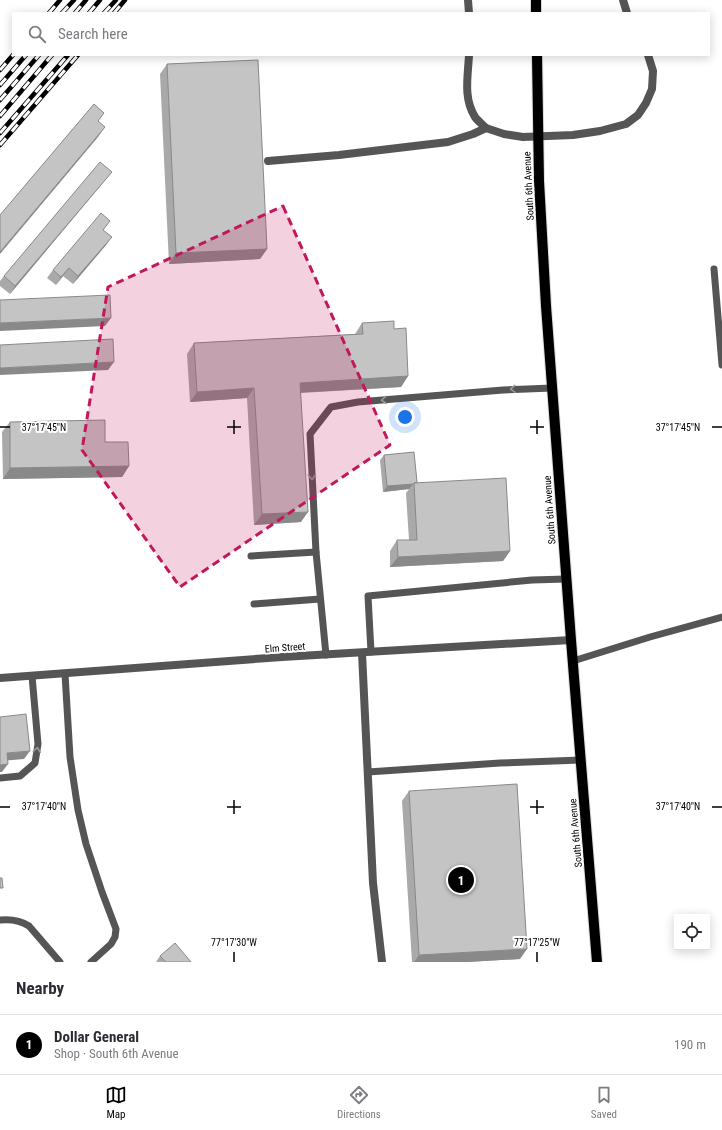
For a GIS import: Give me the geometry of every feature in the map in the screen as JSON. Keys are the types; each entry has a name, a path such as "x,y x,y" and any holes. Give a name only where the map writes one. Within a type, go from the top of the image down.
{"main road":[{"path":"536,0 536,12"},
{"name":"South 6th Avenue","path":"537,56 539,181 546,306 566,579 597,962"}],"street":[{"path":"468,0 469,12"},
{"path":"623,0 627,12"},
{"path":"469,56 466,94 469,107 476,118 486,128 504,134 523,137 573,135 600,131 626,124 638,115 646,103 652,89 653,72 648,56"},
{"path":"268,161 339,155 448,142 486,128"},
{"name":"Elm Street","path":"0,678 282,657 571,640"},
{"path":"362,653 374,884 382,962"}],"lane":[{"path":"714,269 722,365"},
{"path":"326,655 316,552 310,434 331,407 358,402 503,390 552,388"},
{"path":"251,556 316,552"},
{"path":"372,652 368,596 532,580 566,579"},
{"path":"254,604 320,599"},
{"path":"573,661 650,637 722,617"},
{"path":"65,674 70,757 78,810 86,844 116,929 115,937 111,944 91,962"},
{"path":"0,778 20,776 35,763 38,744 32,676"},
{"path":"368,772 500,763 581,760"},
{"path":"0,920 12,919 29,926 60,962"}],"highlighted area":[{"path":"283,206 390,445 180,587 82,450 108,287"}],"building":[{"path":"258,60 267,249 176,253 167,64"},
{"path":"94,104 104,113 98,121 105,127 0,252 0,215"},
{"path":"100,162 112,172 15,286 4,276"},
{"path":"101,213 110,221 103,230 112,237 78,276 69,268 61,277 53,270"},
{"path":"110,295 111,318 0,323 0,300"},
{"path":"394,321 394,329 406,328 408,376 300,383 308,512 262,514 254,388 197,392 194,343 363,334 362,323"},
{"path":"113,339 114,362 0,368 0,345"},
{"path":"105,420 105,442 128,442 129,466 10,468 10,422"},
{"path":"414,452 417,482 413,484 387,486 384,455"},
{"path":"506,478 510,551 398,557 397,540 417,540 414,483"},
{"path":"26,714 30,751 7,753 8,764 0,765 0,717"},
{"path":"517,784 527,949 419,955 409,791"},
{"path":"0,878 2,878 3,888 0,888"},
{"path":"175,943 191,962 166,962 160,956"}],"railway":[{"path":"50,12 60,0"},
{"path":"63,12 74,0"},
{"path":"76,12 86,0"},
{"path":"90,12 100,0"},
{"path":"105,12 116,0"},
{"path":"115,12 125,0"},
{"path":"0,70 12,56"},
{"path":"0,85 25,56"},
{"path":"0,100 38,56"},
{"path":"0,116 51,56"},
{"path":"0,133 67,56"},
{"path":"0,145 77,56"}],"place":[{"name":"Dollar General","path":"461,880"}]}
